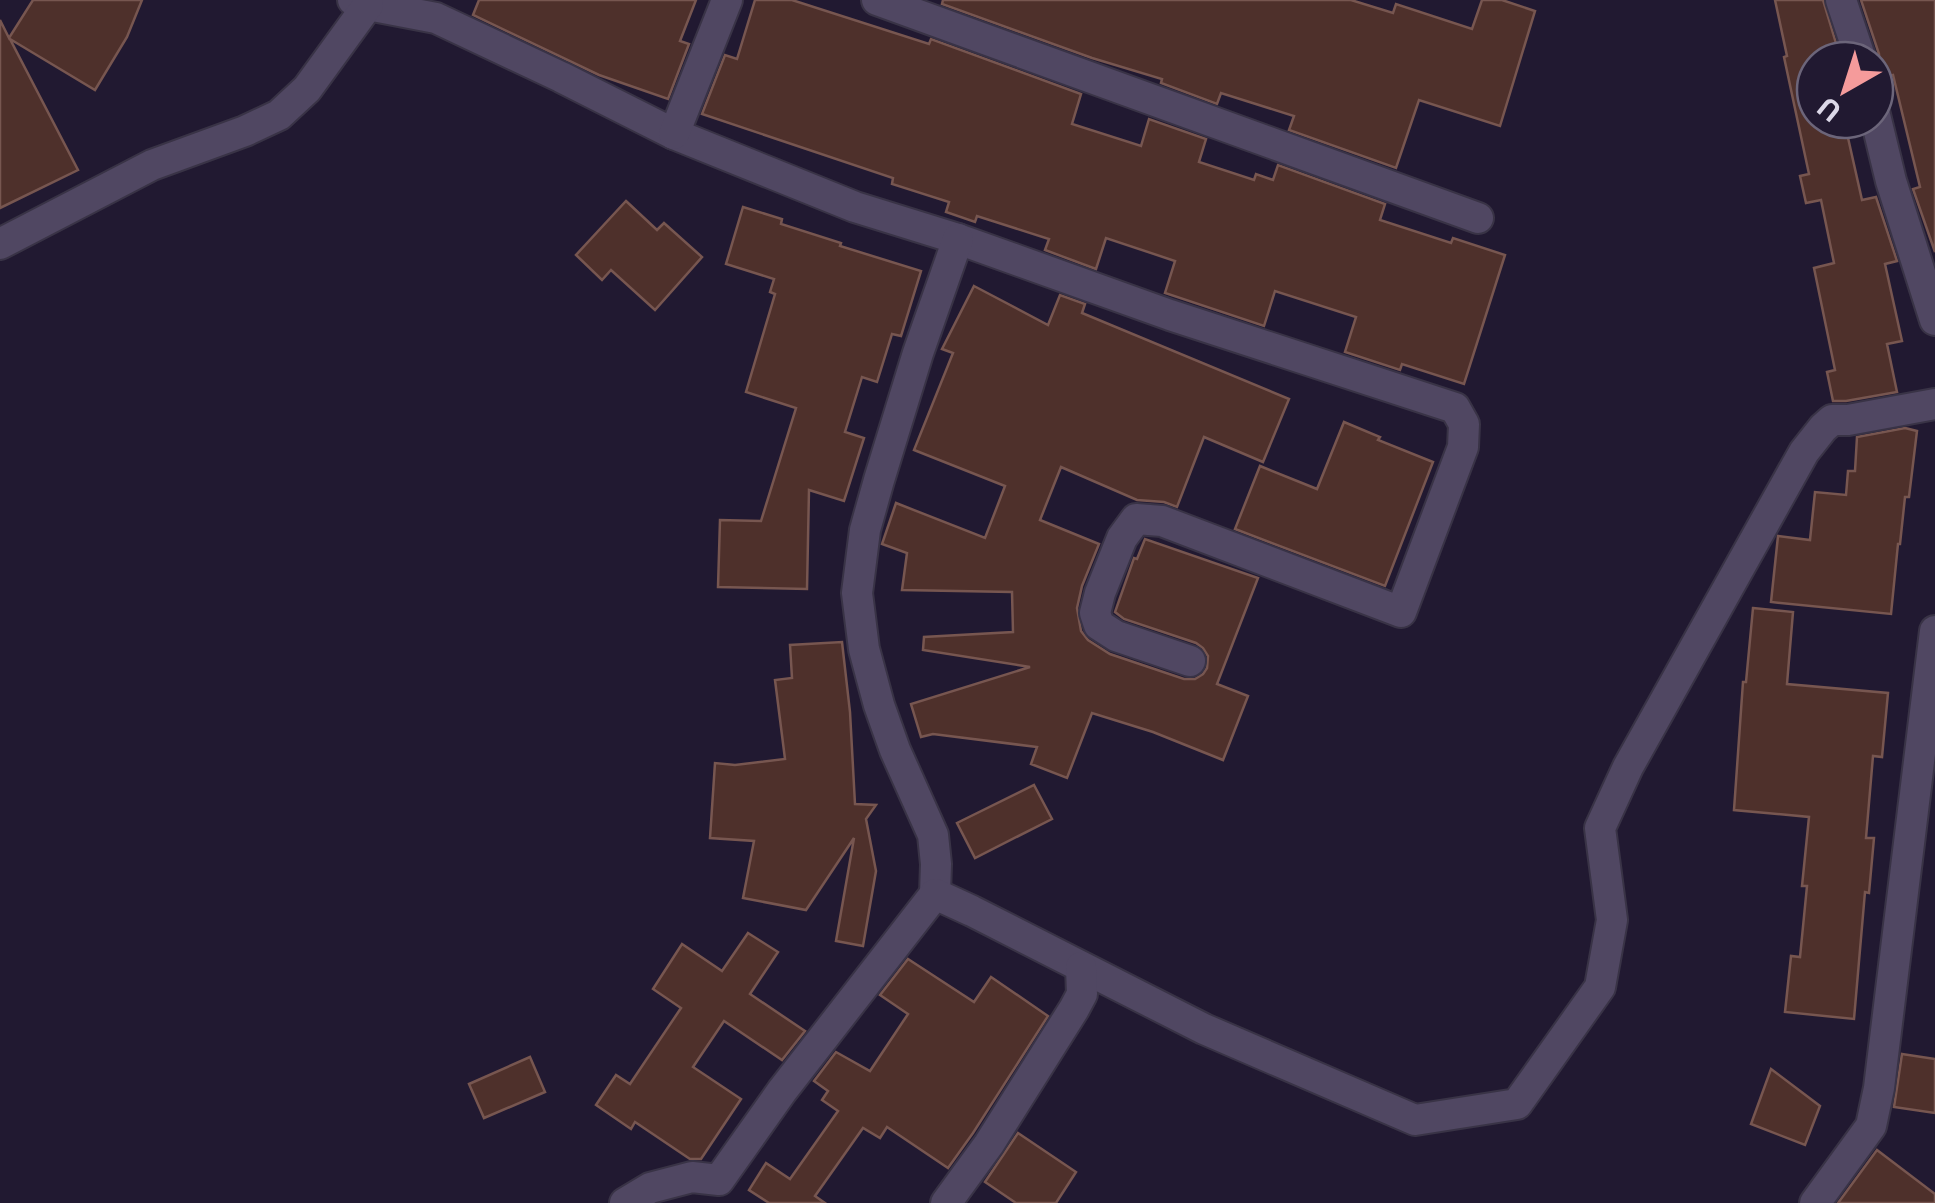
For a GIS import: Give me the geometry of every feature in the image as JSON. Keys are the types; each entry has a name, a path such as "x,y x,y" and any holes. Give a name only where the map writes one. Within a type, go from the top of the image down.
{"street":[{"path":"674,134 727,0"},
{"path":"877,0 1478,218"},
{"path":"1840,0 1854,40"},
{"path":"0,244 152,165 279,115 307,89 360,3 436,18 674,134 855,207 1456,408 1464,424 1464,447 1401,612 1162,522 1136,518 1122,538 1095,614 1100,625 1116,636 1190,662"},
{"path":"1881,140 1935,320"},
{"path":"625,1203 650,1188 692,1177 728,1192 782,1091 935,894 932,835 878,705 856,593 865,530 879,480 958,239"},
{"path":"935,894 1204,1029 1415,1120 1517,1104 1600,986 1612,920 1600,828 1628,768 1804,452 1832,420 1935,404"},
{"path":"1815,1203 1870,1126 1879,1088 1935,631"},
{"path":"946,1203 989,1144 1074,1009 1082,994 1081,967"}],"building":[{"path":"33,0 142,0 127,37 95,90 10,39 78,170 0,208 0,20 9,38"},
{"path":"479,0 696,0 680,41 689,44 668,99 599,75 473,15"},
{"path":"755,0 792,0 929,44 931,39 1081,94 1072,124 1141,146 1149,119 1206,139 1199,162 1254,180 1256,174 1273,180 1278,165 1385,204 1380,220 1451,243 1453,238 1505,255 1464,384 1402,364 1400,370 1345,352 1356,317 1275,291 1264,326 1165,293 1175,261 1106,238 1096,269 1045,250 1049,239 977,216 975,222 946,212 949,202 892,184 893,178 702,114 725,55 737,59"},
{"path":"943,0 1351,0 1393,13 1396,4 1472,29 1482,0 1502,0 1535,11 1500,126 1419,100 1396,168 1289,130 1294,116 1221,93 1217,104 1161,83 1162,79 942,4"},
{"path":"1775,0 1823,0 1835,40 1795,40 1795,108 1784,57 1787,56"},
{"path":"1861,0 1935,0 1935,252 1913,189 1920,187 1895,83 1895,40 1874,40"},
{"path":"1802,140 1848,140 1862,200 1876,197 1897,261 1885,264 1902,341 1887,344 1897,392 1833,401 1827,372 1835,370 1814,268 1834,263 1821,200 1806,203 1800,176 1809,174"},
{"path":"626,201 657,230 664,223 702,257 655,310 611,270 602,280 576,255"},
{"path":"743,207 782,219 781,224 841,243 840,246 921,271 901,336 892,334 877,382 862,377 845,432 864,438 844,501 809,490 807,589 718,587 720,520 761,521 796,408 746,392 775,294 770,292 774,279 726,264"},
{"path":"974,286 1048,325 1060,295 1085,304 1082,313 1289,399 1263,462 1204,437 1177,507 1137,500 1061,467 1040,520 1099,544 1077,608 1081,631 1088,640 1110,654 1184,679 1195,679 1207,668 1208,656 1203,648 1124,619 1115,612 1145,539 1258,578 1217,684 1248,696 1223,760 1092,713 1067,778 1031,764 1037,747 933,734 921,737 911,704 1030,667 923,650 924,637 1013,632 1012,592 902,590 907,553 882,544 896,503 985,538 1005,486 914,450 953,353 942,349"},
{"path":"1344,422 1433,462 1385,586 1235,529 1260,466 1317,489"},
{"path":"1905,428 1917,431 1891,614 1771,602 1778,536 1810,540 1815,492 1846,495 1848,471 1855,471 1857,437"},
{"path":"1753,608 1793,612 1787,684 1888,693 1882,757 1873,756 1866,838 1874,838 1869,893 1865,892 1854,1019 1785,1012 1791,956 1800,957 1809,817 1734,810 1743,682"},
{"path":"842,642 855,804 876,805 866,819 876,871 863,946 836,941 854,838 806,910 743,898 754,841 710,838 715,763 735,765 785,759 775,680 792,678 790,645"},
{"path":"1034,785 1052,819 975,858 957,823"},
{"path":"748,933 778,952 750,994 805,1031 782,1060 724,1021 693,1067 741,1099 701,1159 690,1159 635,1122 631,1129 596,1105 616,1075 630,1084 681,1008 653,989 682,944 722,971"},
{"path":"908,959 974,1002 991,977 1048,1016 948,1168 887,1127 880,1138 863,1128 815,1196 825,1203 769,1203 749,1190 766,1163 790,1179 838,1111 822,1100 828,1091 814,1081 836,1052 870,1071 908,1014 880,995"},
{"path":"1902,1054 1935,1059 1935,1113 1894,1107"},
{"path":"530,1057 545,1092 484,1118 469,1084"},
{"path":"1771,1069 1820,1106 1805,1145 1751,1124"},
{"path":"1018,1133 1076,1172 1056,1203 1016,1203 985,1182"},
{"path":"1877,1150 1935,1194 1935,1203 1838,1203"}]}
